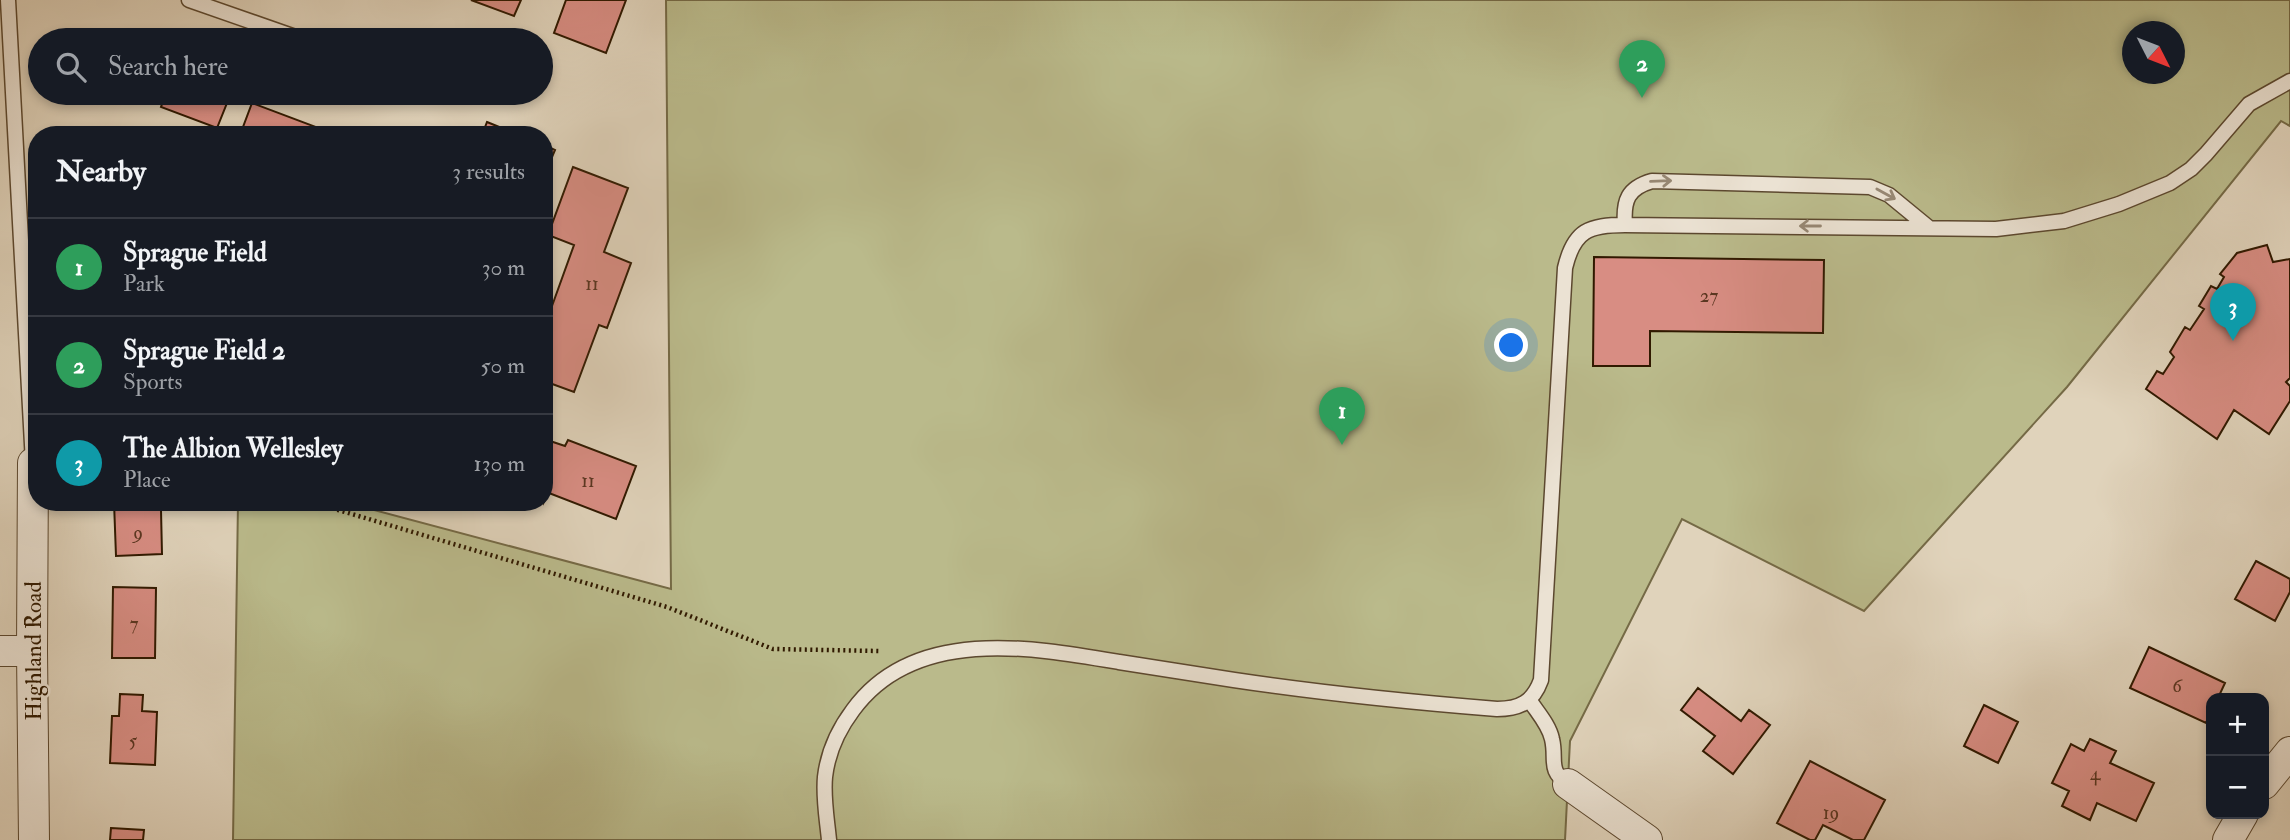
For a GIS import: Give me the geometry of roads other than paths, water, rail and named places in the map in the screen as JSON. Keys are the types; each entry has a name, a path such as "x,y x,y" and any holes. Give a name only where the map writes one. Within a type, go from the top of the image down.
{"street":[{"name":"Highland Road","path":"33,511 34,840"},
{"path":"0,651 32,651"},
{"path":"2269,778 2290,752"},
{"path":"1568,784 1647,840"},
{"path":"2228,840 2240,819"}],"lane":[{"path":"8,0 28,312"},
{"path":"189,0 270,28"},
{"path":"829,840 825,778 829,755 839,730 872,688 916,662 970,649 1022,648 1335,695 1497,709 1521,706 1530,701 1541,680 1565,268 1573,246 1587,230 1599,225 1996,229 2064,221 2146,194 2169,183 2191,169 2249,104 2290,81"},
{"path":"1625,225 1627,195 1633,189 1652,181 1870,187 1889,195 1928,227"},
{"path":"1530,701 1552,738 1556,775 1568,784"}],"place":[{"name":"Sprague Field 2","path":"1642,98"},
{"name":"The Albion Wellesley","path":"2233,341"},
{"name":"Sprague Field","path":"1342,445"}]}
